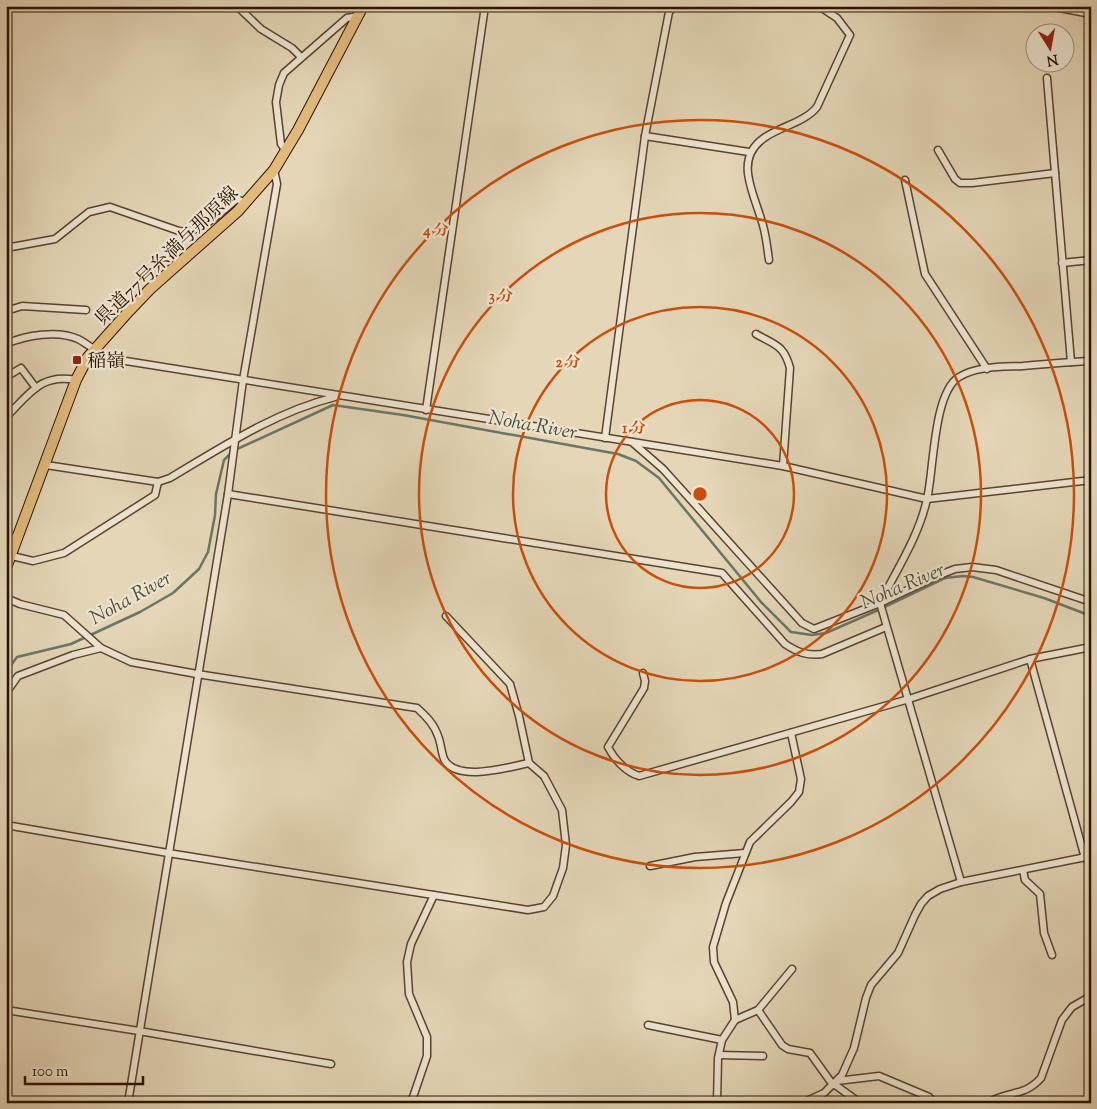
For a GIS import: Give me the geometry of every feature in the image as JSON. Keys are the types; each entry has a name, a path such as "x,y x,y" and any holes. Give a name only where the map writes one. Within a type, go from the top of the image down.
{"main road":[{"name":"県道77号糸満与那原線","path":"6,568 76,380 88,357 150,289 246,203 274,170 361,11"}],"street":[{"path":"238,6 261,29 292,48 301,57"},
{"path":"426,410 485,6"},
{"path":"605,438 645,136 668,12 674,6"},
{"path":"769,260 762,219 749,183 748,166 750,152 764,138 812,114 818,107 850,35 837,18 820,6"},
{"path":"1049,6 1091,14"},
{"path":"286,151 280,144 276,93 284,73 347,18 361,11"},
{"path":"1047,78 1071,362"},
{"path":"645,136 750,152"},
{"path":"938,150 955,179 960,183 1055,173"},
{"path":"128,1103 228,494 243,380 277,184 274,170"},
{"path":"905,180 925,274 987,369"},
{"path":"6,248 55,239 89,212 110,207 186,232 203,226 237,199 246,203"},
{"path":"1062,263 1091,260"},
{"path":"6,311 22,306 86,310"},
{"path":"756,334 780,348 786,354 790,368 783,466"},
{"path":"6,344 22,337 47,335 70,337 108,358 783,466 927,499 1091,480"},
{"path":"961,882 880,602 918,530 927,499 939,413 949,387 957,378 987,369 1091,360"},
{"path":"6,377 21,368 36,388"},
{"path":"6,421 9,414 42,382 50,379 65,378 76,380"},
{"path":"46,464 158,482 170,478 235,438 312,403 339,396"},
{"path":"631,442 663,469 802,623 814,628 880,602 936,576 955,569 972,567 996,570 1091,602"},
{"path":"12,556 33,560 64,553 155,496 158,482"},
{"path":"228,494 722,573 785,644 797,652 811,655 822,654 886,627"},
{"path":"6,598 20,604 64,615 101,648 131,662 417,708 431,721 438,736 444,759 448,765 457,770 475,773 529,763"},
{"path":"6,825 168,853 528,910 544,907 553,896 563,868 566,845 562,810 544,776 529,763 510,684 446,616"},
{"path":"643,673 645,680 644,688 608,747 613,756 633,774 639,776 909,699 1030,659 1091,647"},
{"path":"6,693 18,676 73,655 101,648"},
{"path":"802,1103 824,1093 842,1076 854,1048 866,998 871,986 898,953 921,904 928,896 940,889 961,882 1088,857 1030,659"},
{"path":"735,1020 733,1002 714,962 713,947 726,903 738,875 744,853 750,842 799,792 801,780 791,733"},
{"path":"650,866 695,857 744,853"},
{"path":"1023,870 1026,880 1040,894 1044,933 1052,955"},
{"path":"411,1103 425,1064 427,1037 409,994 407,962 411,944 434,895"},
{"path":"717,1103 719,1055 722,1040 735,1020 758,1010 792,969"},
{"path":"988,1103 1002,1096 1027,1090 1036,1084 1041,1078 1062,1020 1072,1007 1091,996"},
{"path":"6,1010 139,1030 331,1064"},
{"path":"758,1010 782,1045 788,1049 810,1054 835,1083 860,1103"},
{"path":"648,1025 722,1040"},
{"path":"719,1055 763,1056"},
{"path":"835,1083 879,1076 929,1097 934,1103"}],"waterway":[{"name":"Noha River","path":"235,450 333,405 403,415 618,454 636,461 659,478 761,602 791,632 812,635 826,633 945,578 963,576 973,577 1044,598 1091,616"},
{"name":"Noha River","path":"6,672 17,657 71,644 140,612 173,593 199,569 208,552 215,515 216,494 224,460 231,453"}],"place":[{"name":"稲嶺","path":"77,360"}]}
